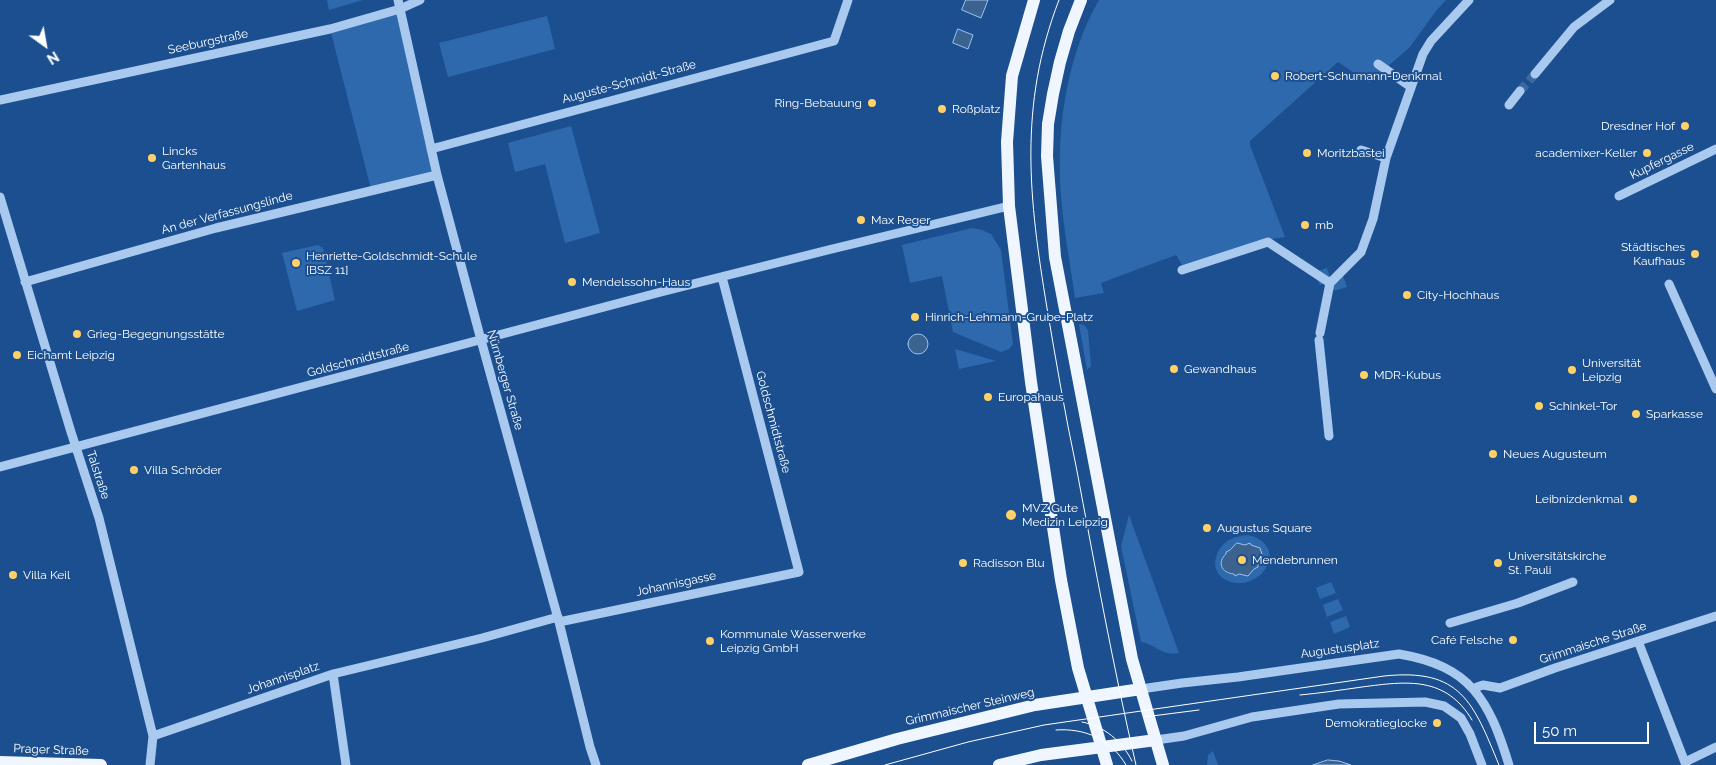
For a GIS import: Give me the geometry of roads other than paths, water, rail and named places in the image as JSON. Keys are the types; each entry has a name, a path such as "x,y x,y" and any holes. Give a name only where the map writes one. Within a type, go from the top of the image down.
{"main road":[{"path":"1034,0 1012,76 1007,142 1010,206 1031,382 1060,580 1078,668 1107,765"},
{"path":"1081,0 1069,31 1053,94 1048,124 1047,156 1055,257 1132,659 1163,765"},
{"name":"Grimmaischer Steinweg","path":"808,765 963,722 1035,706 1141,689"},
{"path":"999,765 1041,755 1156,740"},
{"name":"Prager Straße","path":"0,762 101,765"}],"street":[{"name":"Seeburgstraße","path":"0,100 330,28 399,4 420,0"},
{"name":"Auguste-Schmidt-Straße","path":"432,149 834,41 848,0"},
{"path":"1329,436 1319,336 1330,283 1361,252 1373,219 1386,158 1423,54 1431,41 1469,0"},
{"path":"1535,74 1574,27 1610,0"},
{"name":"Nürnberger Straße","path":"399,4 437,175 596,765"},
{"path":"1378,64 1411,87"},
{"path":"1509,105 1520,91"},
{"name":"Kupfergasse","path":"1619,196 1716,149"},
{"path":"1360,150 1386,158"},
{"name":"An der Verfassungslinde","path":"25,282 216,228 437,175"},
{"name":"Talstraße","path":"0,197 110,560 153,736 150,765"},
{"name":"Goldschmidtstraße","path":"0,467 722,277 1010,206"},
{"path":"1182,270 1268,242 1330,283"},
{"name":"Goldschmidtstraße","path":"722,277 799,572"},
{"path":"1668,284 1716,389"},
{"name":"Johannisgasse","path":"333,674 558,620 799,572"},
{"path":"1450,623 1518,603 1573,582"},
{"name":"Grimmaische Straße","path":"1477,687 1483,685 1500,688 1716,616"},
{"path":"1638,641 1686,763 1716,747"},
{"name":"Augustusplatz","path":"1141,689 1399,654 1413,656 1447,668 1474,689 1492,716 1509,765"},
{"name":"Johannisplatz","path":"153,736 333,674 346,765"},
{"path":"1156,740 1184,736 1252,716 1339,704 1425,702 1444,706 1460,718 1470,734 1482,765"}],"tunnel":[{"path":"1520,91 1535,74"}],"tram line":[{"path":"1059,0 1046,39 1037,78 1032,115 1032,191 1041,268 1064,407 1136,765"},
{"path":"885,765 968,742 1044,725 1384,676 1410,675 1431,678 1447,684 1461,694 1481,723 1499,765"},
{"path":"1300,695 1395,683 1424,685 1450,695 1462,706 1472,720"},
{"path":"1144,717 1199,710"},
{"path":"1082,722 1098,727 1112,736 1123,747 1132,761"},
{"path":"1056,730 1077,731 1096,737 1113,748 1126,765"}],"place":[{"name":"Robert-Schumann-Denkmal","path":"1275,76"},
{"name":"Ring-Bebauung","path":"872,103"},
{"name":"Roßplatz","path":"942,109"},
{"name":"Dresdner Hof","path":"1685,126"},
{"name":"Moritzbastei","path":"1307,153"},
{"name":"academixer-Keller","path":"1647,153"},
{"name":"Lincks Gartenhaus","path":"152,158"},
{"name":"Max Reger","path":"861,220"},
{"name":"mb","path":"1305,225"},
{"name":"Städtisches Kaufhaus","path":"1695,254"},
{"name":"Henriette-Goldschmidt-Schule [BSZ 11]","path":"296,263"},
{"name":"Mendelssohn-Haus","path":"572,282"},
{"name":"City-Hochhaus","path":"1407,295"},
{"name":"Hinrich-Lehmann-Grube-Platz","path":"915,317"},
{"name":"Grieg-Begegnungsstätte","path":"77,334"},
{"name":"Eichamt Leipzig","path":"17,355"},
{"name":"Gewandhaus","path":"1174,369"},
{"name":"Universität Leipzig","path":"1572,370"},
{"name":"MDR-Kubus","path":"1364,375"},
{"name":"Europahaus","path":"988,397"},
{"name":"Schinkel-Tor","path":"1539,406"},
{"name":"Sparkasse","path":"1636,414"},
{"name":"Neues Augusteum","path":"1493,454"},
{"name":"Villa Schröder","path":"134,470"},
{"name":"Leibnizdenkmal","path":"1633,499"},
{"name":"MVZ Gute Medizin Leipzig","path":"1011,515"},
{"name":"Augustus Square","path":"1207,528"},
{"name":"Mendebrunnen","path":"1242,560"},
{"name":"Radisson Blu","path":"963,563"},
{"name":"Universitätskirche St. Pauli","path":"1498,563"},
{"name":"Villa Keil","path":"13,575"},
{"name":"Café Felsche","path":"1513,640"},
{"name":"Kommunale Wasserwerke Leipzig GmbH","path":"710,641"},
{"name":"Demokratieglocke","path":"1437,723"}]}
